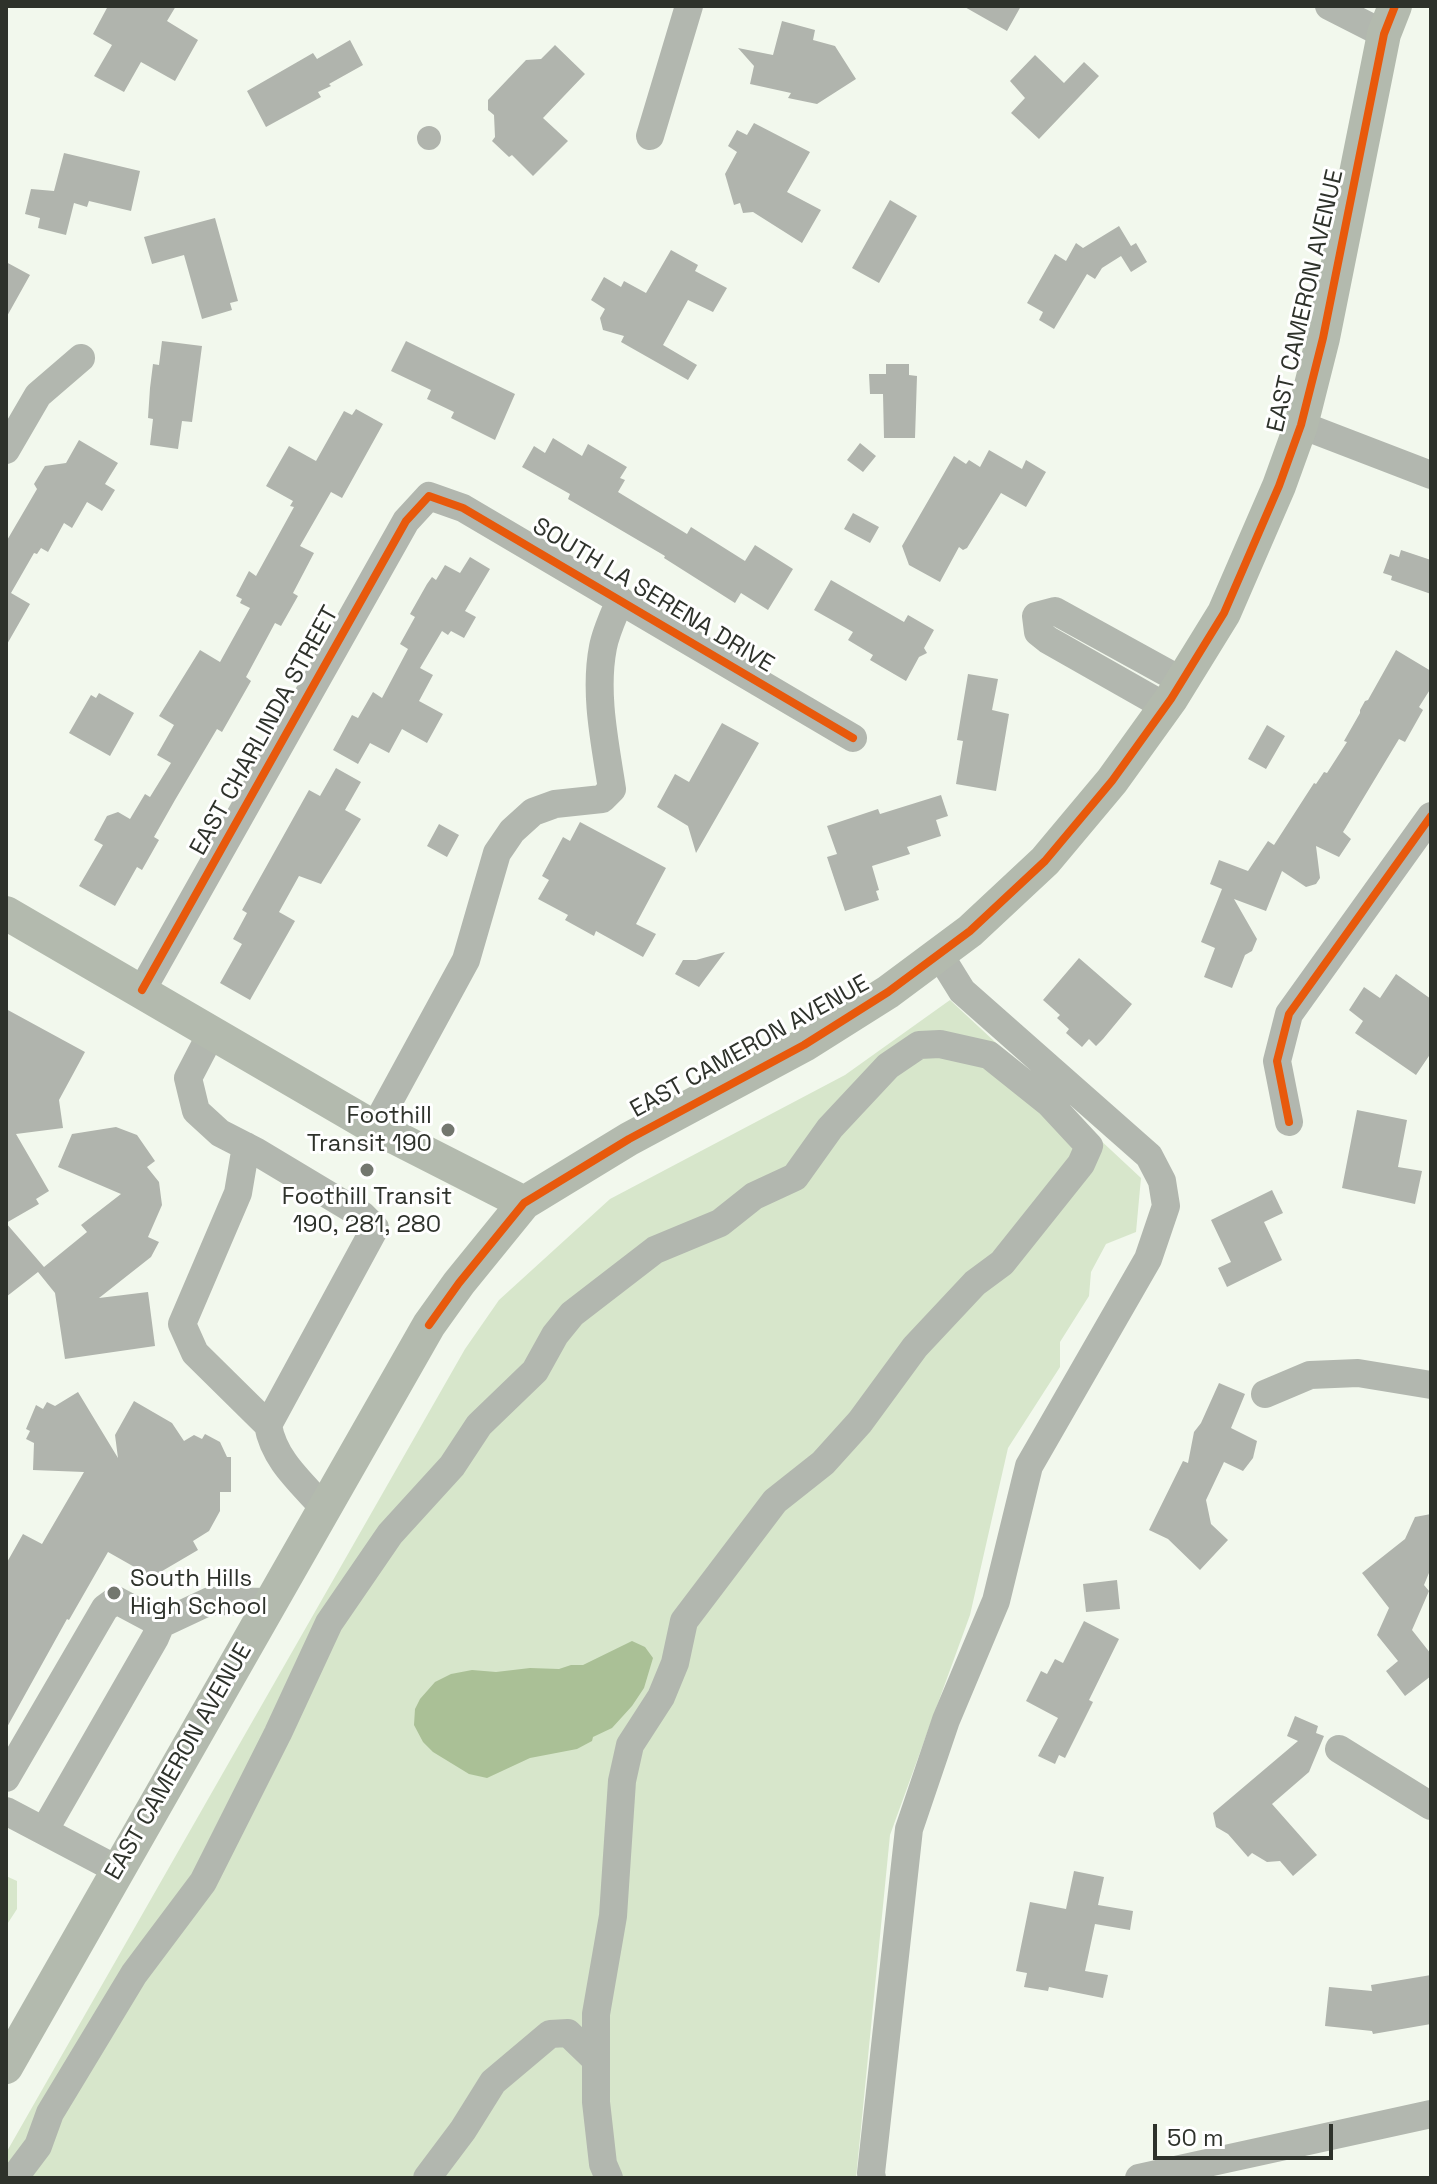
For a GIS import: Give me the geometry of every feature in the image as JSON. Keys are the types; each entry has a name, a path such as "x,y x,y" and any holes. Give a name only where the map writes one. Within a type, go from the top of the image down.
{"main road":[{"name":"EAST CAMERON AVENUE","path":"6,2067 429,1325 524,1203 629,1139 804,1045 888,992 970,931 1045,861 1112,781 1174,694 1224,613 1279,486 1301,425 1323,338 1390,20"},
{"path":"6,913 375,1127 524,1203"}],"street":[{"path":"650,136 689,6"},
{"path":"1329,6 1390,20"},
{"path":"6,450 38,395 81,358"},
{"path":"1301,425 1431,475"},
{"name":"SOUTH LA SERENA DRIVE","path":"429,496 463,508 853,738"},
{"name":"EAST CHARLINDA STREET","path":"142,990 406,521 429,496"},
{"path":"375,1127 466,960 497,853 512,831 533,812 555,804 602,799 612,789 600,687 603,647 620,600"},
{"path":"1289,1122 1277,1061 1289,1014 1431,816"},
{"path":"872,2178 909,1829 946,1720 996,1601 1029,1466 1148,1259 1166,1206 1162,1181 1149,1156 962,991 939,954"},
{"path":"212,1032 188,1078 196,1111 220,1133 362,1215 375,1228 268,1425"},
{"path":"14,2178 38,2146 50,2113 126,1985 203,1882 329,1623 390,1534 452,1466 479,1425 535,1371 555,1335 572,1314 655,1250 720,1223 754,1196 795,1177 830,1128 888,1066 919,1045 940,1044 989,1055 1049,1103 1089,1146 1081,1164 1002,1263 975,1283 915,1347 860,1422 823,1463 775,1501 684,1621 675,1663 661,1697 630,1745 622,1781 613,1916 596,2008 598,2118 603,2164 609,2178"},
{"path":"246,1146 238,1193 182,1324 195,1353 268,1425 271,1441 282,1461 324,1508"},
{"path":"1265,1394 1310,1375 1358,1373 1431,1385"},
{"path":"6,1778 105,1608 116,1600 161,1624"},
{"path":"44,1831 161,1624 210,1601 270,1602"},
{"path":"1339,1749 1431,1806"},
{"path":"6,1811 118,1870"},
{"path":"427,2178 463,2130 493,2082 550,2034 568,2033 595,2059"},
{"path":"1139,2178 1431,2114"}],"shaded area":[{"path":"950,1000 1141,1178 1136,1232 1106,1244 1091,1272 1089,1296 1060,1342 1060,1367 1008,1448 970,1615 890,1835 856,2178 6,2178 6,2153 465,1349 499,1300 610,1199 845,1075"},
{"path":"632,1641 645,1647 653,1658 644,1688 612,1728 577,1749 530,1758 487,1778 469,1774 433,1752 423,1742 414,1725 415,1709 420,1699 435,1682 451,1674 472,1670 496,1672 583,1665"},
{"path":"6,1876 17,1881 17,1909 6,1926"}],"building":[{"path":"108,6 176,6 167,21 198,40 175,81 141,62 124,92 94,76 112,45 93,34"},
{"path":"963,6 1021,6 1007,31"},
{"path":"782,21 815,30 813,40 835,46 856,79 817,104 788,98 791,93 750,84 754,66 738,48 773,55"},
{"path":"350,40 363,65 318,92 321,97 266,127 247,91 313,53 317,59"},
{"path":"555,45 585,74 543,118 568,141 533,176 492,141 495,137 494,115 488,110 488,100 526,60 541,59"},
{"path":"1035,55 1064,83 1084,62 1099,76 1039,139 1011,113 1025,98 1010,81"},
{"path":"754,123 810,152 787,192 821,210 802,243 753,212 743,213 740,203 734,205 725,174 737,152 728,146 737,130 747,135"},
{"path":"429,126 440,133 441,138 434,149 429,150 418,143 417,138 424,127"},
{"path":"64,153 140,171 131,211 89,201 87,207 74,203 66,235 38,228 40,218 25,214 31,189 54,191"},
{"path":"890,200 917,216 879,283 852,268"},
{"path":"215,218 238,301 230,303 232,310 202,319 184,255 152,264 144,237"},
{"path":"1119,226 1131,246 1136,243 1147,262 1131,272 1121,256 1102,268 1095,279 1087,274 1054,329 1039,320 1043,312 1027,303 1055,254 1066,261 1076,243 1083,248"},
{"path":"671,250 698,265 695,271 727,288 713,312 688,300 663,345 697,365 688,380 621,342 624,336 603,330 600,318 605,309 591,300 604,277 621,287 624,281 646,293"},
{"path":"6,262 30,275 6,318"},
{"path":"162,341 202,346 192,422 182,421 178,449 150,445 153,419 148,418 150,388 153,364 159,365"},
{"path":"406,341 515,394 495,440 451,418 454,412 427,399 431,390 391,371"},
{"path":"886,364 909,364 909,375 917,376 915,438 884,438 883,394 870,394 869,374 886,374"},
{"path":"356,409 383,424 342,498 331,492 300,546 314,553 293,593 298,596 281,626 275,623 246,677 251,681 222,732 217,729 175,800 154,837 159,840 142,870 137,867 115,906 79,886 103,845 94,840 107,816 118,812 130,819 145,794 150,797 171,763 157,755 174,725 159,716 200,650 220,662 250,608 240,603 242,599 236,596 249,571 256,576 294,507 290,506 293,501 266,486 289,446 316,461 344,411 352,415"},
{"path":"553,438 582,456 588,444 627,467 620,478 625,480 618,492 687,534 691,527 745,561 755,545 793,569 768,610 741,593 735,603 665,556 568,499 570,494 522,467 534,446 545,453"},
{"path":"79,440 118,463 105,484 115,490 102,511 87,502 72,528 64,523 48,552 41,548 37,554 34,553 11,593 30,604 6,646 6,542 37,489 34,484 45,466 66,463"},
{"path":"860,443 876,456 863,472 847,460"},
{"path":"989,450 1022,469 1026,460 1046,472 1026,507 1001,493 967,548 963,550 959,547 940,582 909,565 902,546 954,456 966,464 969,460 980,467"},
{"path":"853,513 879,527 870,543 844,529"},
{"path":"1401,550 1431,560 1431,594 1391,580 1392,576 1383,573 1390,554 1399,557"},
{"path":"470,557 490,569 465,611 476,617 464,638 451,631 448,635 442,631 420,668 433,675 419,701 443,714 427,743 402,729 389,753 370,743 358,764 333,750 352,715 358,718 373,692 382,698 408,649 400,644 415,617 410,614 427,584 432,577 436,580 445,565 460,573"},
{"path":"831,580 904,622 908,615 934,630 924,648 927,653 919,657 906,681 870,660 873,655 848,640 853,632 814,610"},
{"path":"1396,650 1431,671 1431,688 1419,707 1423,710 1405,742 1399,739 1343,832 1351,839 1339,857 1316,846 1320,878 1316,884 1306,887 1282,871 1266,911 1234,899 1257,939 1252,951 1245,955 1232,988 1204,977 1215,948 1201,942 1222,889 1210,884 1219,860 1248,871 1268,841 1274,845 1314,783 1324,772 1327,773 1347,742 1344,741 1360,710"},
{"path":"968,674 998,679 992,710 1009,714 996,791 956,784 963,741 957,740"},
{"path":"99,693 134,713 110,756 69,733 91,695 96,698"},
{"path":"722,723 759,743 696,853 688,826 657,807 675,774 689,782"},
{"path":"1267,725 1285,736 1266,769 1248,759"},
{"path":"336,768 361,782 345,810 361,819 321,884 299,876 279,912 295,921 250,1000 220,983 242,944 233,939 247,913 242,910 309,790 320,796"},
{"path":"941,795 948,816 936,820 941,836 907,847 910,854 872,866 879,900 845,911 827,857 837,854 827,826 878,809 880,814"},
{"path":"580,822 666,868 636,924 656,934 643,957 596,931 594,936 565,920 568,915 538,899 549,880 542,876 563,837 570,841"},
{"path":"439,824 459,835 447,857 427,846"},
{"path":"725,952 699,987 675,974 683,960 696,960"},
{"path":"1079,958 1132,1004 1096,1046 1089,1039 1082,1047 1066,1033 1069,1029 1057,1018 1060,1015 1043,1000"},
{"path":"1396,974 1431,999 1431,1053 1416,1075 1355,1033 1363,1021 1349,1010 1364,987 1380,998"},
{"path":"6,1009 85,1052 59,1100 63,1128 16,1134 49,1191 36,1199 39,1204 6,1223"},
{"path":"1357,1110 1407,1120 1398,1167 1422,1171 1415,1204 1342,1188"},
{"path":"116,1127 137,1135 155,1161 147,1167 159,1182 162,1205 148,1237 159,1242 151,1257 99,1298 148,1292 155,1346 65,1359 55,1293 38,1272 6,1297 6,1223 44,1267 87,1232 81,1225 121,1194 58,1167 72,1134"},
{"path":"1272,1190 1283,1213 1264,1222 1282,1260 1227,1287 1218,1268 1231,1262 1211,1220"},
{"path":"1219,1383 1245,1394 1231,1428 1257,1441 1253,1458 1243,1471 1224,1462 1206,1500 1211,1524 1228,1540 1200,1570 1168,1539 1149,1530 1183,1461 1188,1463 1194,1432"},
{"path":"78,1392 118,1458 115,1435 134,1401 172,1423 184,1441 194,1435 202,1439 205,1434 220,1442 227,1457 231,1457 231,1492 220,1492 220,1511 209,1531 193,1541 198,1550 152,1577 108,1552 6,1729 6,1564 23,1534 42,1544 84,1472 33,1470 34,1443 26,1439 30,1431 26,1429 36,1405 43,1409 47,1402 55,1406"},
{"path":"1431,1514 1431,1568 1424,1585 1429,1591 1412,1630 1431,1654 1431,1676 1405,1696 1386,1671 1398,1661 1377,1635 1389,1608 1362,1573 1405,1539 1415,1517"},
{"path":"1117,1580 1120,1609 1086,1612 1083,1584"},
{"path":"1084,1621 1119,1639 1065,1758 1059,1755 1055,1764 1038,1756 1058,1718 1026,1701 1041,1671 1047,1674 1055,1659 1063,1663"},
{"path":"1295,1716 1318,1726 1316,1733 1324,1736 1309,1772 1272,1804 1317,1855 1293,1876 1280,1861 1267,1862 1252,1853 1248,1857 1228,1834 1216,1827 1213,1813 1298,1741 1287,1736"},
{"path":"1074,1871 1104,1877 1098,1905 1133,1911 1130,1930 1095,1924 1085,1971 1108,1975 1103,1998 1049,1987 1048,1991 1024,1987 1027,1973 1016,1971 1030,1902 1066,1909"},
{"path":"1431,1975 1431,2024 1373,2034 1372,2031 1325,2026 1329,1987 1372,1991 1371,1985"}],"cycle path":[{"path":"429,1325 524,1203 629,1139 804,1045 888,992 970,931 1045,861 1112,781 1171,699 1224,613 1279,486 1301,425 1323,338 1384,34 1395,6"},
{"path":"142,990 406,521 429,496 463,508 853,738"},
{"path":"1289,1122 1277,1061 1289,1014 1431,816"}],"place":[{"name":"Foothill Transit 190","path":"448,1130"},
{"name":"Foothill Transit 190, 281, 280","path":"367,1170"},
{"name":"South Hills High School","path":"114,1593"}]}
